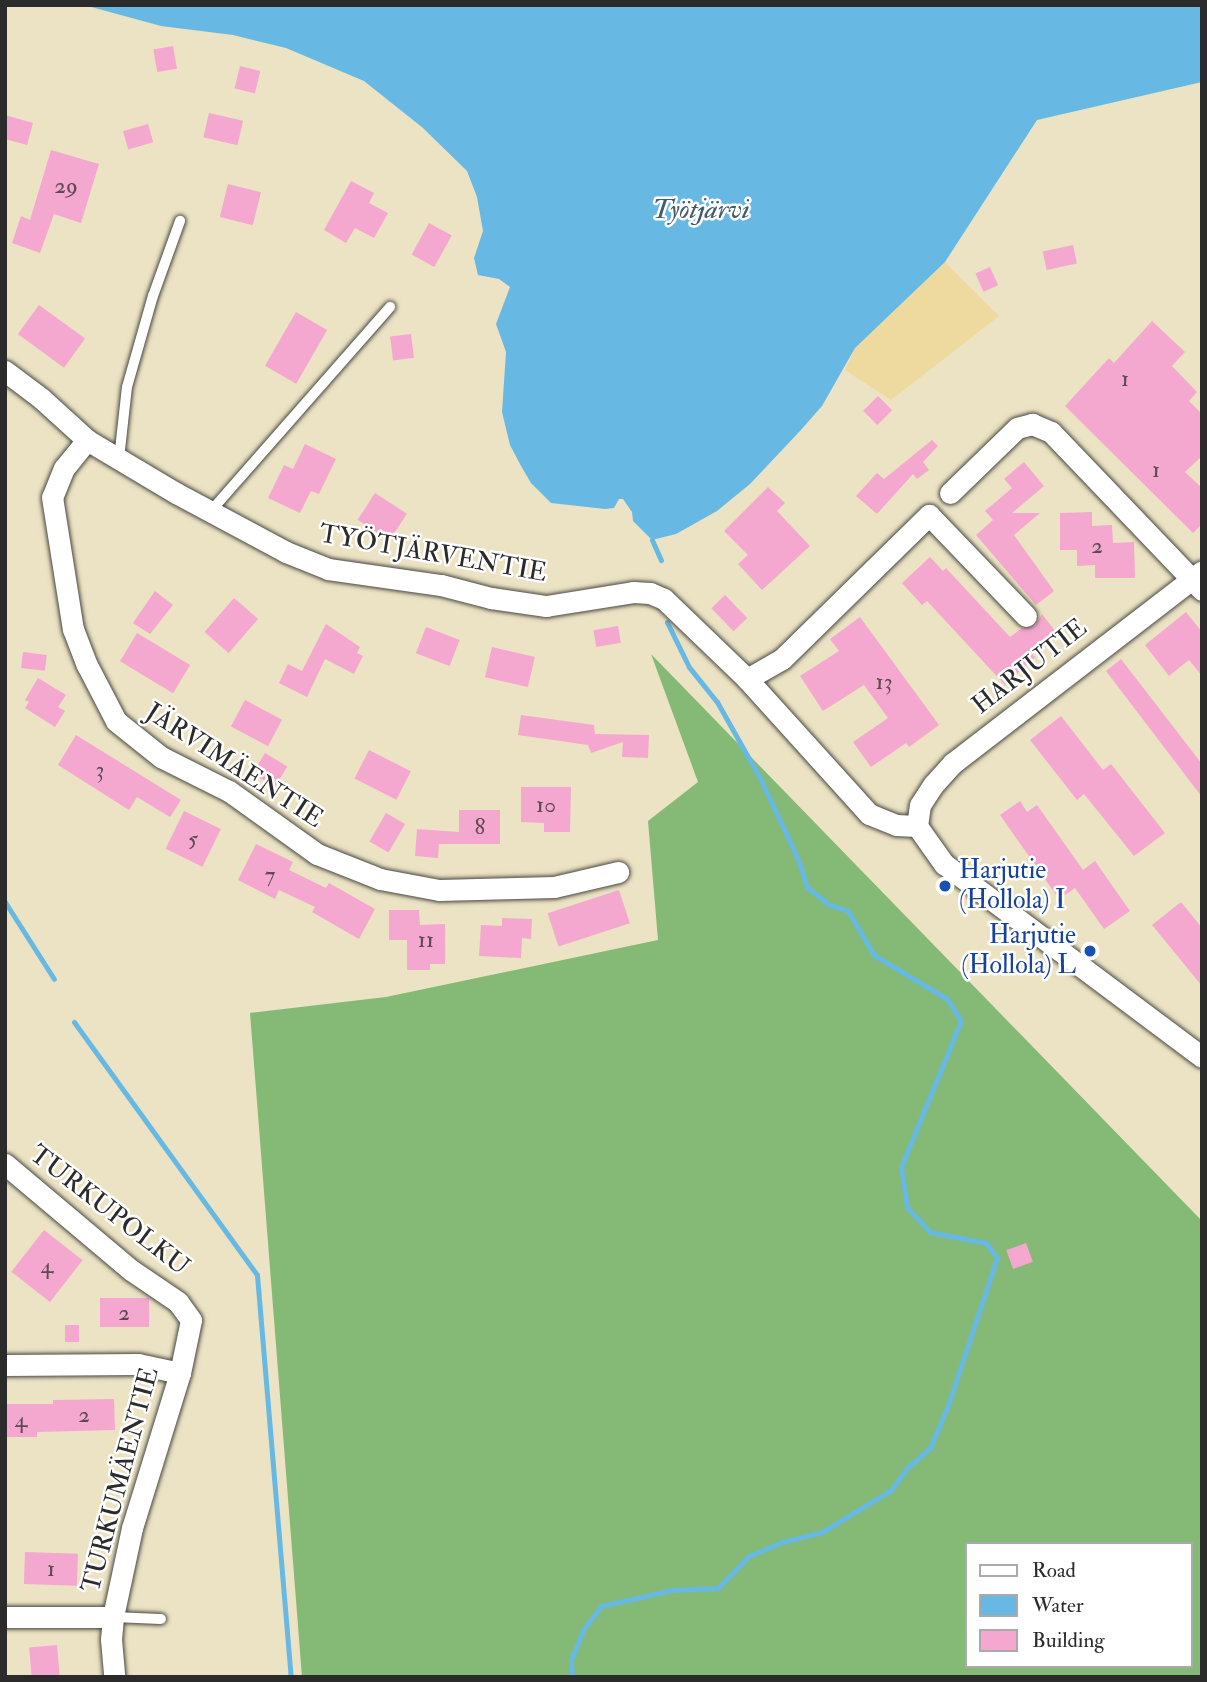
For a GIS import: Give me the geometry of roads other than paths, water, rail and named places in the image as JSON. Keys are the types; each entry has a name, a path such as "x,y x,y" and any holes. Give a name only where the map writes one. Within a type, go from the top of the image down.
{"street":[{"name":"TYÖTJÄRVENTIE","path":"5,370 43,399 87,440 210,512 286,552 328,569 441,585 491,598 546,606 634,592 650,593 664,599 747,680 869,814 896,825 917,826"},
{"path":"950,493 1017,428 1032,424 1051,432 1198,580"},
{"name":"JÄRVIMÄENTIE","path":"87,440 64,468 52,497 73,629 116,721 161,757 229,791 317,854 380,879 439,890 554,887 618,872"},
{"path":"747,680 782,659 929,515 1026,616"},
{"name":"HARJUTIE","path":"917,826 920,805 933,785 953,763 1198,580"},
{"path":"917,826 944,864 1202,1057"},
{"name":"TURKUPOLKU","path":"5,1164 131,1270 178,1302"},
{"name":"TURKUMÄENTIE","path":"114,1677 111,1639 113,1617 132,1528 180,1373 191,1320 178,1302"},
{"path":"5,1365 138,1364 180,1373"},
{"path":"5,1618 113,1617"}],"lane":[{"path":"118,458 127,387 153,296 180,221"},
{"path":"210,512 390,307"},
{"path":"113,1617 161,1619"}],"water":[{"name":"Työtjärvi","path":"84,5 1202,5 1202,82 1037,120 945,262 855,348 822,406 800,431 750,484 717,511 676,534 652,540 633,521 632,512 623,499 619,499 614,508 605,509 551,503 531,483 521,466 510,445 502,412 506,352 496,324 510,287 499,279 478,275 474,258 483,231 477,197 467,171 423,128 364,81 286,48 233,35 161,26"}],"waterway":[{"path":"652,540 661,560"},
{"path":"572,1677 571,1660 583,1630 601,1606 672,1590 718,1588 749,1556 782,1542 822,1532 891,1490 907,1468 930,1448 948,1405 997,1258 986,1243 930,1232 907,1207 901,1167 961,1021 947,999 874,955 848,911 828,904 807,887 798,859 761,780 717,702 689,667 667,622"},
{"path":"5,902 54,979"},
{"path":"74,1022 257,1275 291,1677"}],"place":[{"name":"Harjutie (Hollola) I","path":"945,886"},
{"name":"Harjutie (Hollola) L","path":"1090,951"}]}
